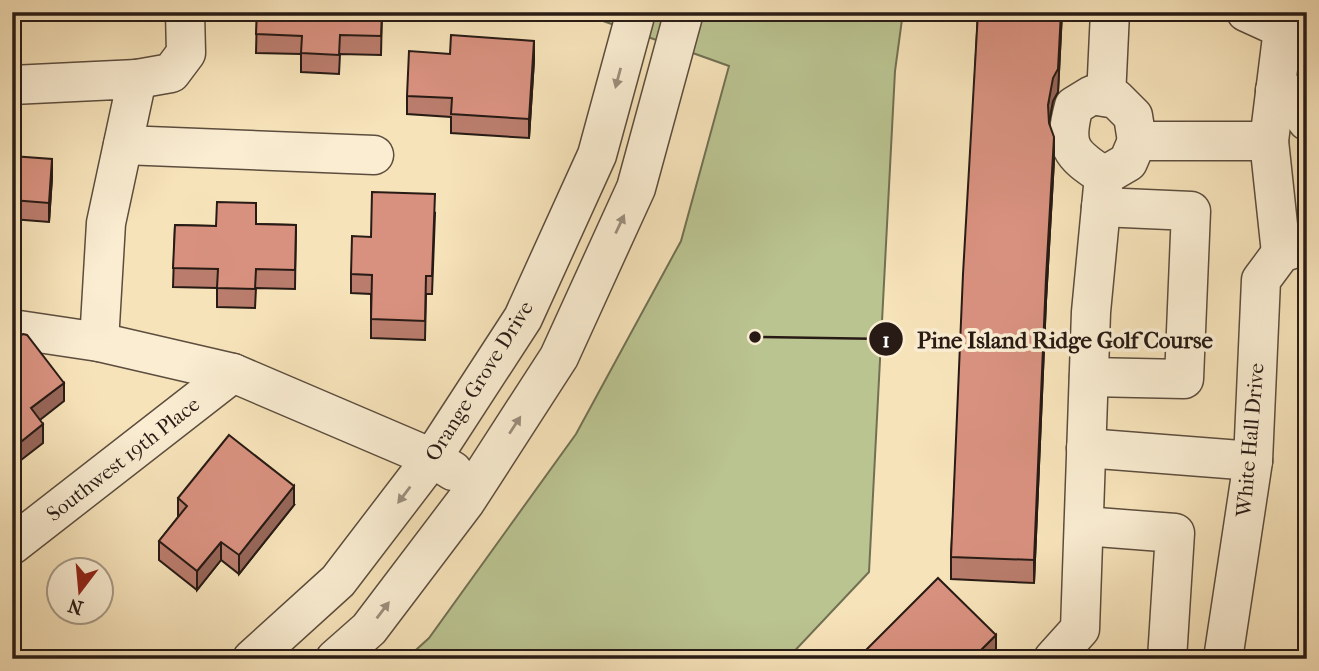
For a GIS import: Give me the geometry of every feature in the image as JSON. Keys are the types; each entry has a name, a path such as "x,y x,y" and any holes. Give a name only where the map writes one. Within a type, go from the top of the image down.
{"street":[{"path":"12,85 137,79 171,73 186,53 185,12"},
{"name":"Orange Grove Drive","path":"252,659 338,581 432,458 523,318 597,155 636,12"},
{"path":"335,659 369,629 466,501 559,357 636,188 684,12"},
{"path":"1106,97 1110,12"},
{"path":"1247,12 1295,26 1275,90 1269,141 1294,249"},
{"path":"99,342 106,223 137,79"},
{"path":"1275,90 1287,92 1307,121"},
{"path":"1053,659 1080,629 1091,312 1103,191 1128,162 1137,141 1133,116 1116,99 1092,95 1074,106 1069,126 1071,149 1103,191 1191,211 1184,379 1089,377"},
{"path":"1137,141 1269,141"},
{"path":"123,145 374,155"},
{"name":"White Hall Drive","path":"1223,659 1253,461 1261,280 1294,249"},
{"path":"12,330 99,342 233,373 432,458 476,486"},
{"name":"Southwest 19th Place","path":"12,545 233,373"},
{"path":"1086,448 1253,461"},
{"path":"1084,526 1175,533 1167,659"}],"green space":[{"path":"578,12 903,12 895,71 869,572 787,659 406,659 429,638 576,434 681,241 729,66"}],"building":[{"path":"257,12 382,12 381,36 340,35 339,55 301,53 302,36 256,34"},
{"path":"978,12 1061,12 1058,69 1053,78 1048,105 1049,123 1054,137 1034,560 951,557"},
{"path":"451,35 534,41 529,119 451,114 452,98 407,96 409,51 450,54"},
{"path":"12,156 52,159 49,203 12,200"},
{"path":"372,192 435,194 432,276 426,276 425,321 371,319 372,275 351,274 352,236 371,237"},
{"path":"217,202 256,203 256,224 296,225 295,270 256,269 255,289 217,288 218,269 173,268 175,225 216,226"},
{"path":"23,334 27,335 64,383 31,408 43,424 12,449 12,342"},
{"path":"229,435 294,486 239,555 221,542 197,571 159,541 187,506 178,498"},
{"path":"938,578 996,635 972,659 857,659"}],"place":[{"name":"Pine Island Ridge Golf Course","path":"755,337"}]}
